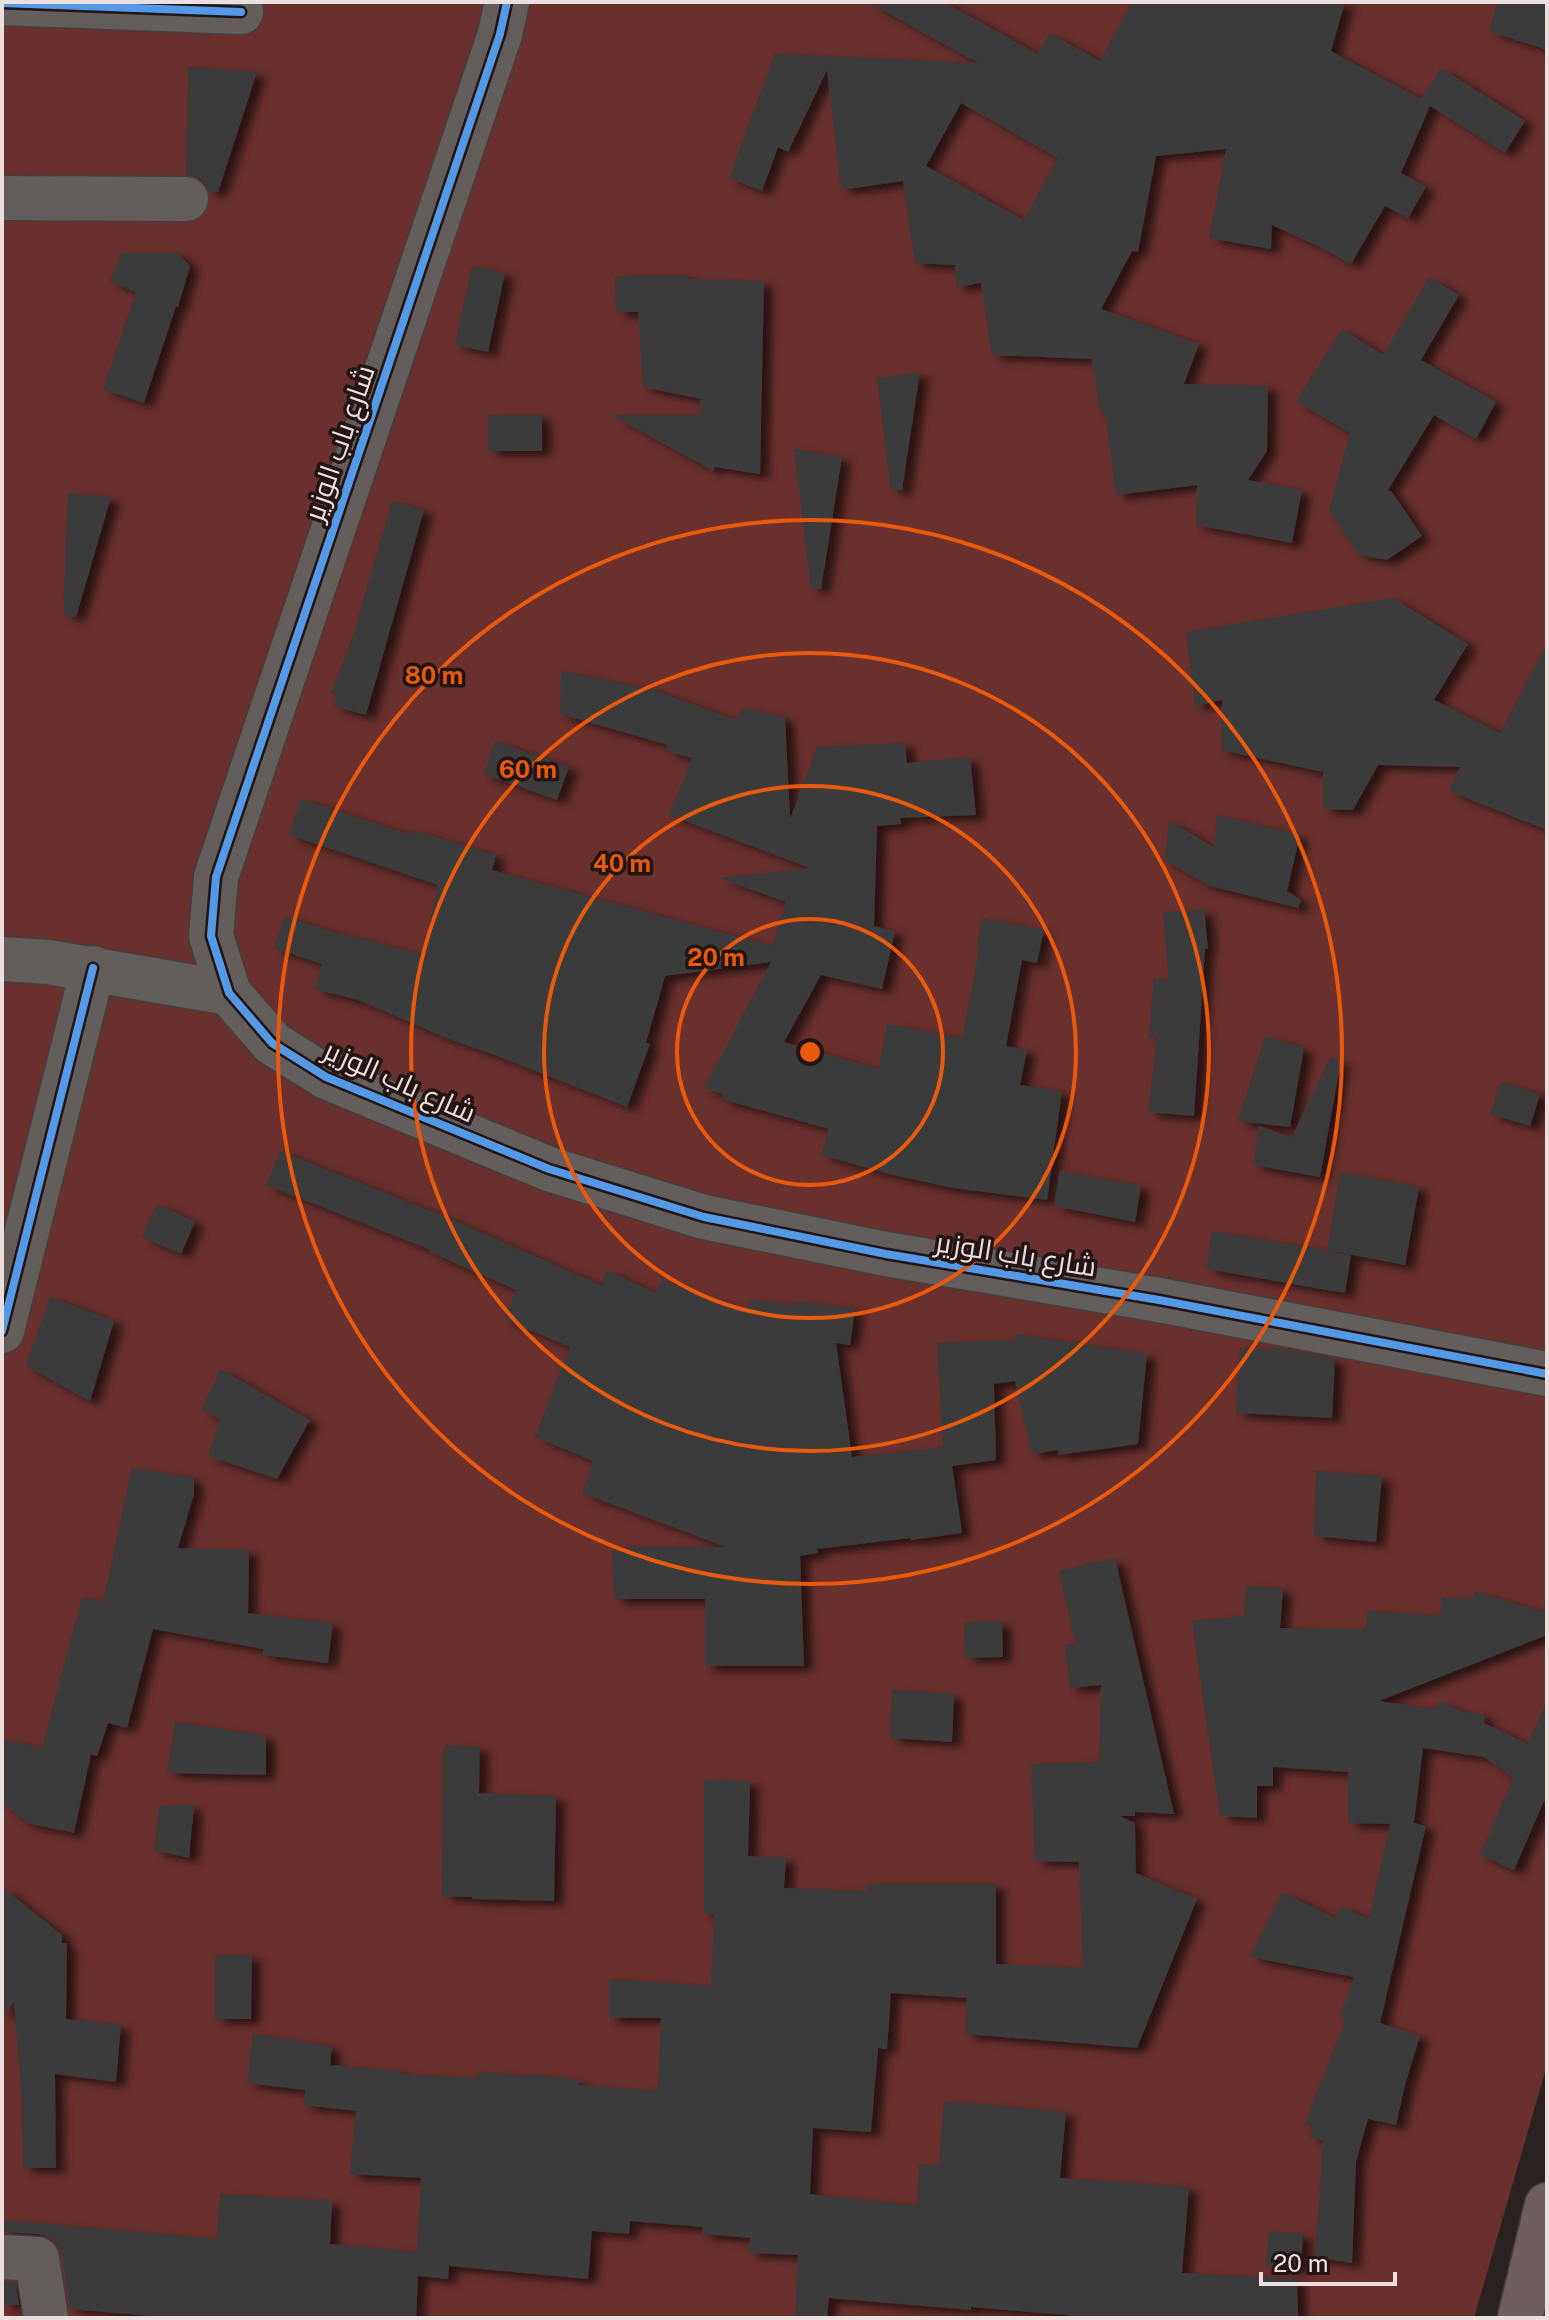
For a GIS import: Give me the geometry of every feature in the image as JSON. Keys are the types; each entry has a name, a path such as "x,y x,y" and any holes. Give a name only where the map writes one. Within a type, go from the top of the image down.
{"highway":[{"path":"1520,2318 1547,2205"}],"street":[{"name":"شارع باب الوزير","path":"507,2 500,34 216,877 211,936 229,993 272,1043 326,1077 549,1169 704,1217 886,1254 1159,1300 1547,1374"},
{"path":"2,3 241,12"},
{"path":"2,198 186,199"},
{"path":"2,959 93,968 229,993"},
{"path":"2,1331 93,968"},
{"path":"2,2257 37,2259 46,2318"}],"shaded area":[{"path":"2,2 1547,2 1547,2065 1474,2318 2,2318"}],"building":[{"path":"868,2 944,2 1038,54 1049,33 1100,61 1132,2 1345,2 1331,51 1421,99 1441,68 1525,121 1505,153 1430,106 1401,173 1426,187 1408,218 1385,206 1351,264 1272,225 1271,249 1209,238 1226,149 1156,156 1138,252 1132,251 1101,309 1199,344 1184,384 1268,386 1267,451 1248,480 1302,490 1292,543 1196,525 1197,485 1116,495 1105,411 1100,412 1092,359 992,355 981,283 956,287 955,265 915,263 903,181 841,190 827,70 788,152 778,147 762,191 729,178 775,54 978,63","holes":["961,103 1058,158 1024,220 926,166"]},
{"path":"1498,2 1547,2 1547,50 1489,31"},
{"path":"188,67 257,72 218,192 209,192 199,178 186,174"},
{"path":"121,253 177,253 190,266 144,403 103,389 136,292 110,282"},
{"path":"472,266 505,273 488,352 455,345"},
{"path":"687,275 687,279 764,281 760,474 715,467 713,471 612,415 699,415 701,399 643,387 638,312 616,312 615,276"},
{"path":"1429,277 1459,295 1421,360 1496,402 1476,439 1434,415 1388,490 1422,536 1387,560 1359,555 1329,511 1350,433 1296,401 1342,329 1383,355"},
{"path":"920,372 902,490 891,490 877,378"},
{"path":"488,415 542,415 542,451 488,451"},
{"path":"794,449 842,457 821,589 811,589"},
{"path":"68,493 111,497 76,617 63,614"},
{"path":"392,501 424,510 366,715 334,706 337,695 331,693 353,636"},
{"path":"1393,598 1468,644 1434,700 1500,733 1547,643 1547,830 1449,791 1460,767 1378,765 1353,810 1323,809 1323,772 1221,750 1222,700 1195,706 1186,632"},
{"path":"561,671 654,690 736,720 742,708 785,717 790,819 817,747 905,743 907,763 970,757 976,815 900,818 901,824 877,826 874,926 895,931 882,989 821,975 784,1042 879,1069 887,1024 962,1038 979,951 976,950 982,918 1044,930 1037,963 1022,960 1006,1046 1027,1050 1020,1085 1062,1091 1047,1200 953,1188 821,1155 829,1129 721,1099 723,1094 704,1088 771,962 665,976 646,1043 650,1044 627,1107 449,1039 361,1001 315,989 322,964 274,948 285,916 423,955 438,885 289,835 301,799 412,835 413,830 496,855 492,870 772,946 786,902 719,878 810,868 669,815 692,758 666,751 668,745 560,714"},
{"path":"495,741 569,767 557,800 484,774"},
{"path":"1216,815 1300,835 1287,891 1301,900 1298,908 1207,885 1165,860 1169,820 1215,848"},
{"path":"1204,909 1208,949 1205,949 1194,1116 1148,1112 1157,1038 1149,1037 1154,978 1169,980 1163,913"},
{"path":"1265,1036 1304,1048 1290,1127 1238,1121"},
{"path":"1330,1058 1341,1061 1320,1177 1253,1165 1259,1126 1292,1137"},
{"path":"1501,1082 1540,1094 1530,1126 1490,1114"},
{"path":"280,1151 446,1217 601,1285 607,1270 656,1293 663,1279 696,1295 748,1312 749,1299 795,1305 796,1301 855,1309 850,1345 836,1343 852,1457 943,1447 937,1343 1015,1340 1015,1334 1147,1354 1138,1444 1059,1455 1058,1450 1032,1454 1015,1381 994,1384 996,1460 952,1466 962,1533 817,1549 818,1553 800,1556 804,1666 705,1666 705,1599 614,1599 612,1547 726,1547 582,1493 593,1461 535,1437 570,1347 504,1319 516,1290 431,1250 266,1185"},
{"path":"1060,1171 1141,1186 1135,1222 1054,1206"},
{"path":"1340,1172 1419,1187 1405,1265 1327,1250"},
{"path":"157,1204 195,1222 181,1254 142,1237"},
{"path":"1212,1231 1351,1255 1345,1293 1206,1269"},
{"path":"50,1297 114,1321 90,1401 26,1366"},
{"path":"1240,1348 1290,1350 1335,1359 1332,1418 1236,1413"},
{"path":"220,1369 310,1420 277,1479 208,1456 220,1419 202,1410"},
{"path":"132,1468 194,1478 194,1494 178,1548 249,1550 248,1613 333,1623 328,1663 263,1655 263,1649 153,1629 127,1728 108,1723 97,1756 91,1754 74,1833 27,1823 2,1802 2,1739 42,1748 82,1597 103,1602"},
{"path":"1316,1471 1382,1476 1376,1542 1314,1536"},
{"path":"1115,1558 1174,1814 1135,1812 1135,1816 1120,1816 1135,1823 1136,1873 1197,1899 1137,2048 965,2034 967,1998 891,1993 887,2049 878,2048 871,2132 813,2128 810,2194 917,2206 919,2164 939,2165 944,2101 1066,2112 1060,2178 1189,2187 1182,2273 1297,2279 1298,2318 1101,2318 829,2298 827,2318 795,2318 798,2255 749,2253 750,2238 702,2234 702,2227 630,2221 629,2234 592,2231 588,2279 449,2266 448,2279 418,2276 416,2318 174,2318 70,2309 62,2255 57,2244 39,2234 2,2232 2,2220 217,2239 220,2194 332,2201 330,2244 417,2252 421,2178 350,2174 356,2111 304,2105 305,2090 247,2083 253,2034 332,2046 330,2065 401,2071 401,2074 477,2078 477,2072 531,2074 579,2080 578,2085 658,2091 661,2018 609,2018 609,1979 711,1986 714,1914 704,1914 704,1780 750,1781 748,1856 786,1858 784,1888 867,1891 867,1884 996,1884 996,1964 1083,1968 1079,1862 1035,1861 1031,1764 1099,1762 1101,1685 1070,1688 1065,1645 1076,1644 1059,1571"},
{"path":"1246,1586 1283,1588 1280,1628 1366,1629 1367,1611 1440,1616 1442,1597 1474,1599 1474,1591 1547,1613 1547,1635 1379,1701 1435,1709 1440,1701 1463,1712 1485,1715 1484,1723 1528,1744 1547,1701 1547,1803 1544,1801 1514,1870 1480,1855 1513,1778 1484,1757 1423,1748 1414,1823 1426,1826 1380,2023 1420,2036 1396,2125 1368,2119 1356,2161 1352,2263 1315,2257 1323,2141 1310,2137 1313,2125 1304,2125 1346,2019 1340,2016 1354,1977 1250,1957 1282,1892 1335,1918 1341,1906 1369,1919 1390,1824 1348,1823 1348,1772 1273,1767 1273,1786 1257,1786 1257,1818 1220,1816 1192,1621 1244,1616"},
{"path":"1002,1621 1003,1657 965,1658 964,1622"},
{"path":"892,1690 954,1694 952,1742 890,1738"},
{"path":"175,1722 266,1736 266,1775 167,1773"},
{"path":"445,1745 480,1747 479,1793 556,1796 554,1901 442,1896"},
{"path":"194,1805 189,1858 154,1850 159,1806"},
{"path":"2,1887 62,1935 62,1943 67,1943 66,2019 121,2025 116,2082 55,2074 56,2168 23,2168 21,2086 14,2002 2,2017"},
{"path":"215,1955 252,1955 251,2019 215,2019"},
{"path":"1269,2232 1303,2234 1301,2268 1266,2266"},
{"path":"2,2282 15,2283 19,2305 2,2304"}],"cycle path":[{"path":"507,2 500,34 216,877 211,936 229,993 272,1043 326,1077 549,1169 704,1217 886,1254 1159,1300 1547,1374"},
{"path":"2,3 241,12"},
{"path":"2,1331 93,968"}]}
